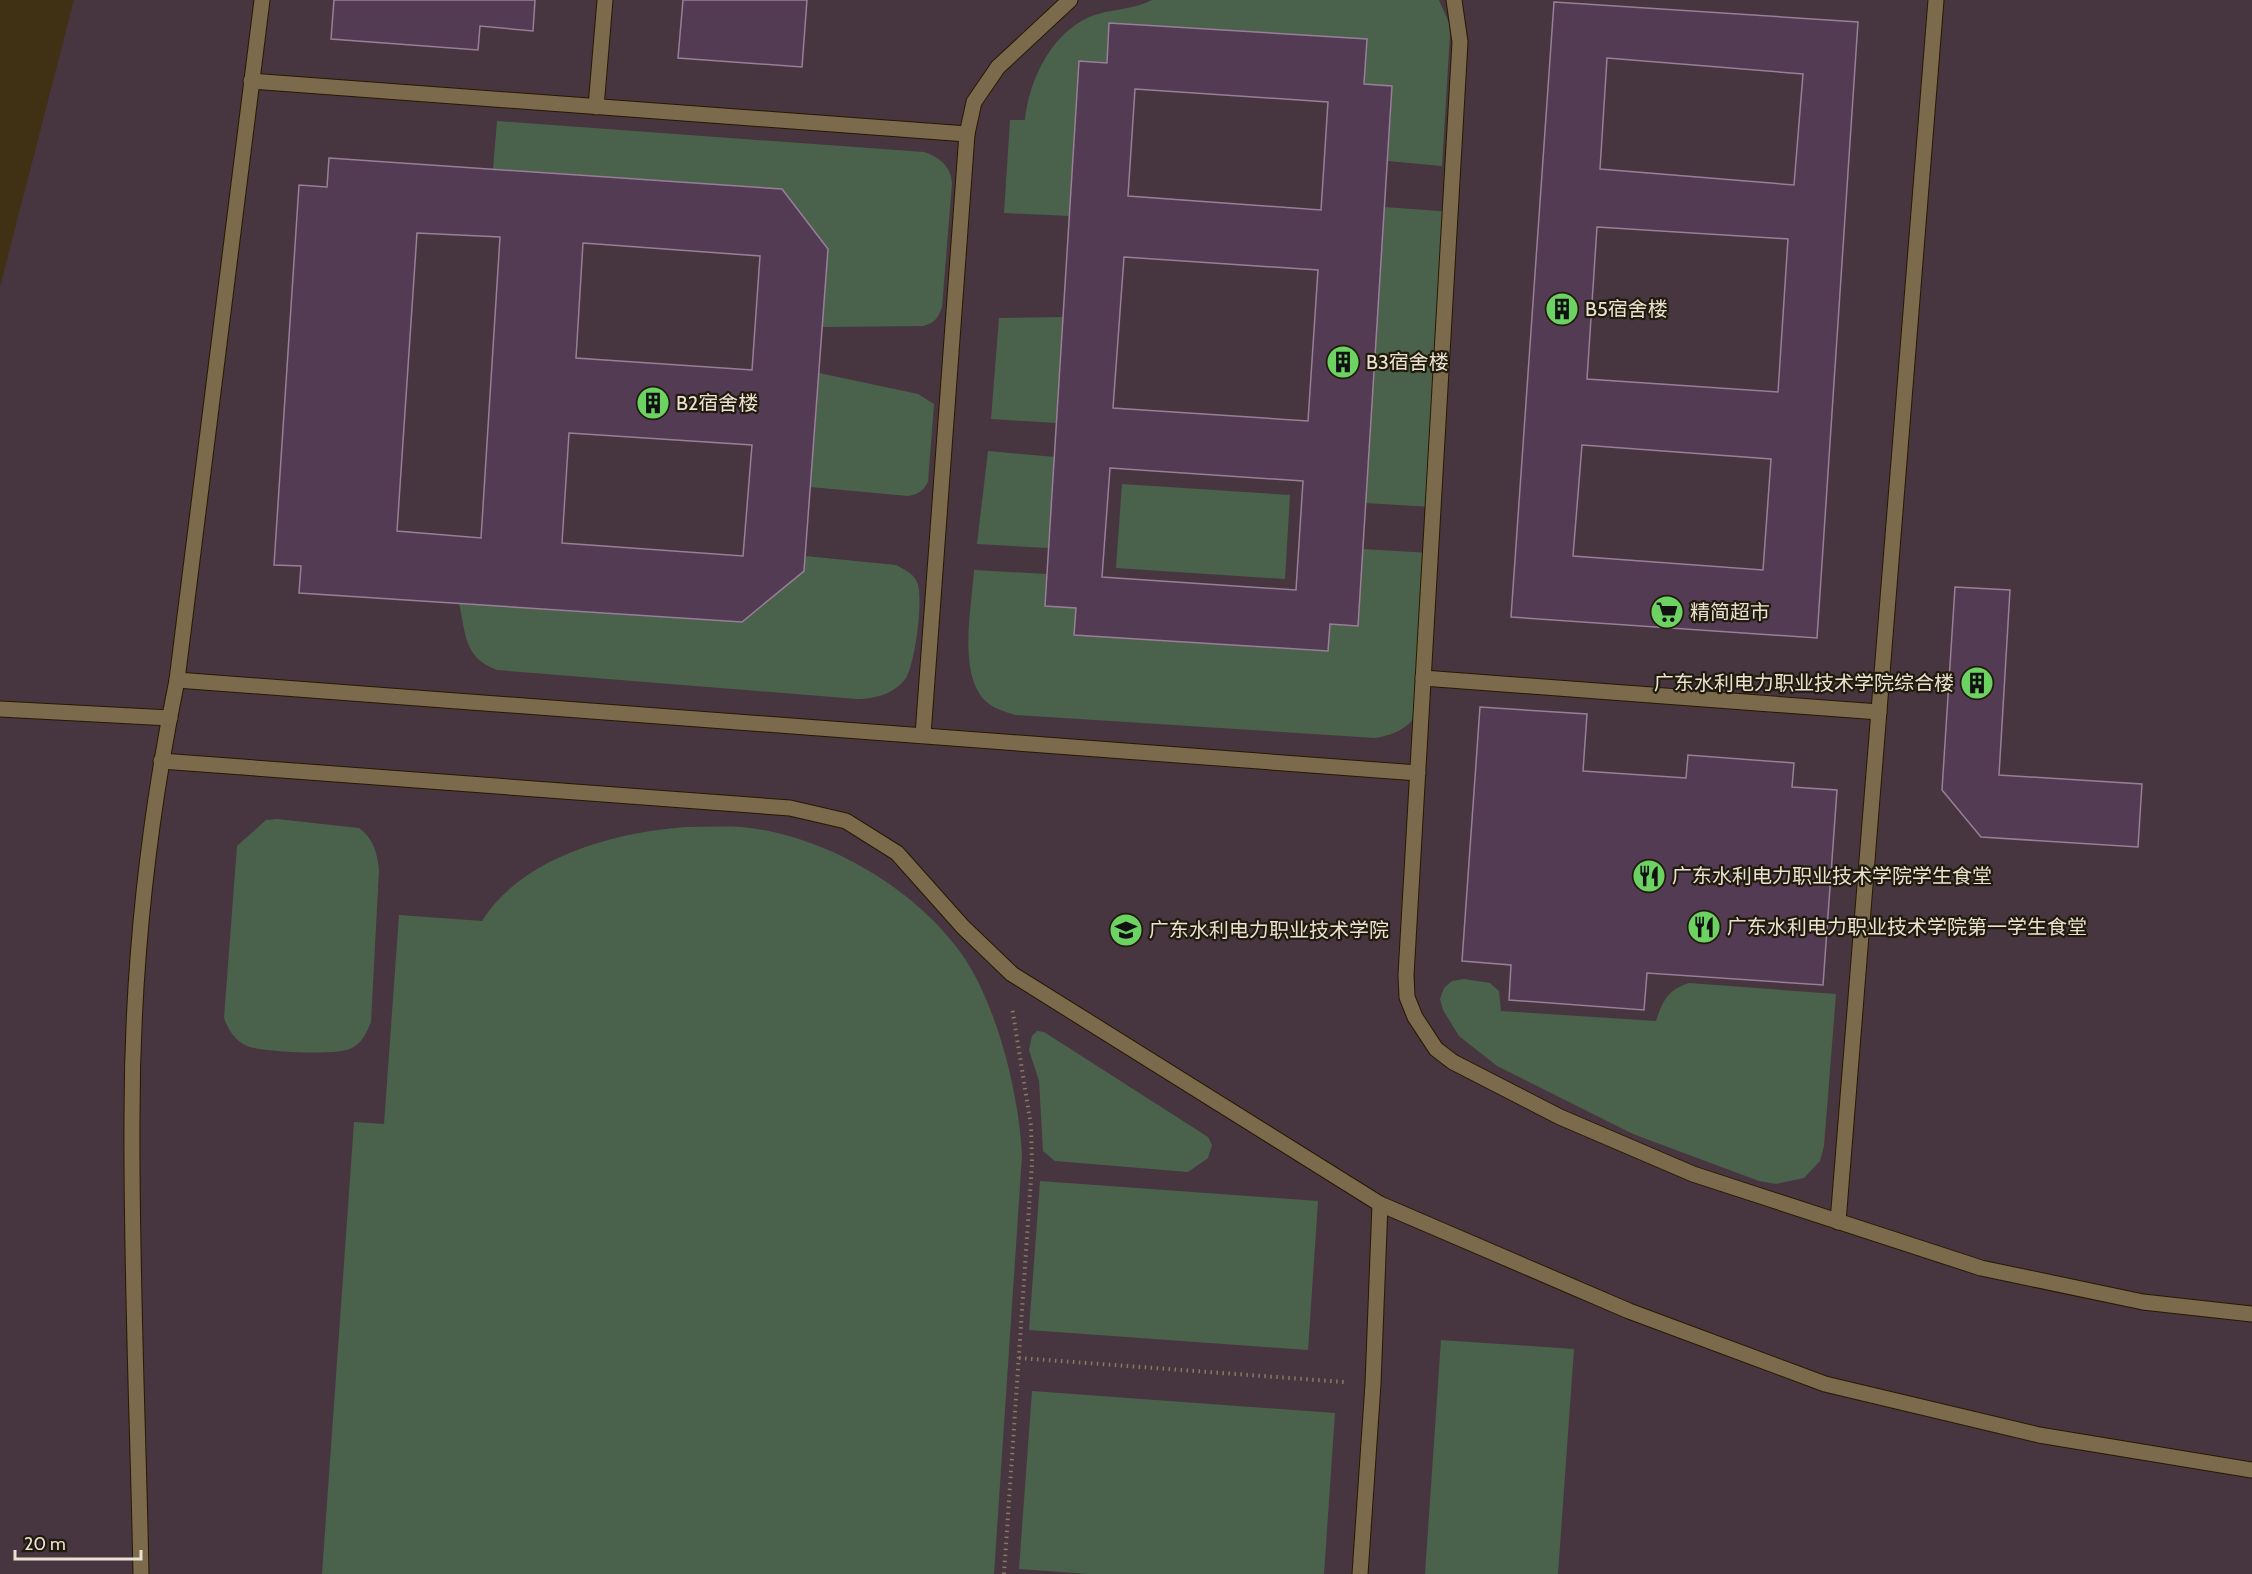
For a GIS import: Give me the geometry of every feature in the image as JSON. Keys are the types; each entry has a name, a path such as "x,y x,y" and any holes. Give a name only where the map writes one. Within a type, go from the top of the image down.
{"street":[{"path":"141,1574 132,1115 140,936 161,761 177,680 262,0"},
{"path":"596,107 605,0"},
{"path":"923,735 967,134 974,102 998,67 1070,0"},
{"path":"1454,0 1460,42 1406,975 1407,997 1415,1017 1436,1049 1453,1062 1560,1117 1693,1174 1981,1268 2143,1302 2252,1314"},
{"path":"1838,1222 1936,0"},
{"path":"251,81 967,134"},
{"path":"1424,678 1879,712"},
{"path":"177,680 1418,773"},
{"path":"0,709 170,718"},
{"path":"161,761 790,808 819,812 846,821 897,854 963,927 1012,974 1380,1204 1629,1311 1825,1384 2039,1435 2252,1470"},
{"path":"1360,1574 1373,1384 1380,1204"}],"path":[{"path":"1004,1574 1032,1154 1031,1126 1011,1012 1016,988 1012,974"},
{"path":"1019,1358 1373,1384"}],"shaded area":[{"name":"广东水利电力职业技术学院","path":"74,0 2252,0 2252,1574 0,1574 0,287"}],"green space":[{"path":"1152,0 1439,0 1449,23 1450,34 1442,166 1388,161 1392,86 1364,84 1366,39 1109,23 1107,63 1070,216 1004,213 1010,120 1025,120 1032,88 1046,56 1069,30 1082,21 1098,14"},
{"path":"497,121 929,154 947,167 952,183 941,311 933,322 923,326 822,327 828,249 782,189 493,169"},
{"path":"1384,207 1452,212 1432,507 1365,503"},
{"path":"1063,317 1056,423 991,419 999,318"},
{"path":"819,373 918,394 934,404 928,482 922,490 908,496 810,487"},
{"path":"988,451 1055,457 1048,548 977,544"},
{"path":"1122,484 1290,495 1285,579 1116,568"},
{"path":"1362,549 1430,553 1418,712 1405,727 1389,735 1376,738 1015,715 989,704 979,693 972,678 968,641 974,570 1047,574 1045,606 1076,608 1075,635 1327,651 1330,624"},
{"path":"805,556 896,565 913,576 917,582 920,601 912,659 906,678 890,692 877,697 857,699 497,670 486,665 472,652 465,635 459,603 742,622 804,571"},
{"path":"277,819 359,828 368,836 375,851 379,870 371,1022 359,1043 352,1048 332,1052 300,1052 255,1048 239,1041 232,1034 224,1018 237,846 266,820"},
{"path":"686,827 741,827 772,832 803,840 864,868 918,906 941,929 961,953 985,997 1004,1050 1011,1078 1022,1156 994,1574 322,1574 354,1122 384,1124 399,915 482,921 499,899 520,880 545,864 601,842 630,835"},
{"path":"1464,979 1490,983 1499,991 1501,1011 1656,1021 1667,997 1676,989 1689,983 1836,994 1824,1146 1820,1161 1804,1178 1776,1184 1759,1181 1633,1134 1497,1066 1459,1036 1443,1010 1440,999 1444,988 1452,981"},
{"path":"1037,1031 1044,1032 1208,1137 1212,1145 1208,1158 1188,1172 1055,1161 1043,1151 1039,1081 1029,1050 1032,1036"},
{"path":"1040,1181 1318,1201 1308,1350 1029,1330"},
{"path":"1441,1340 1574,1349 1558,1574 1425,1574"},
{"path":"1032,1391 1335,1413 1324,1574 1088,1574 1019,1569"}],"building":[{"path":"334,0 535,0 533,31 480,26 478,50 331,39"},
{"path":"683,0 807,0 802,67 678,58"},
{"name":"B5宿舍楼","path":"1554,2 1858,22 1817,638 1511,617","holes":["1607,58 1803,74 1794,185 1600,169","1597,227 1788,239 1778,392 1587,379","1582,445 1771,459 1763,570 1573,556"]},
{"name":"B3宿舍楼","path":"1109,23 1367,39 1364,84 1392,86 1358,626 1330,624 1328,651 1074,635 1076,608 1045,606 1079,61 1107,63","holes":["1135,89 1328,102 1321,210 1128,196","1124,257 1318,270 1308,421 1113,408","1110,468 1303,481 1296,590 1102,577"]},
{"name":"B2宿舍楼","path":"329,158 782,189 828,249 804,571 742,622 299,593 301,566 274,565 299,185 327,187","holes":["417,233 500,237 481,538 397,531","583,243 760,256 752,370 576,358","569,433 752,445 743,556 562,543"]},
{"name":"广东水利电力职业技术学院综合楼","path":"1955,587 2010,590 1999,775 2142,784 2138,847 1981,837 1942,790"},
{"name":"广东水利电力职业技术学院学生食堂","path":"1480,707 1587,714 1583,771 1686,778 1688,755 1794,763 1792,787 1837,790 1823,985 1647,973 1644,1010 1509,1000 1511,965 1462,961"}],"place":[{"name":"B5宿舍楼","path":"1562,309"},
{"name":"B3宿舍楼","path":"1343,362"},
{"name":"B2宿舍楼","path":"653,403"},
{"name":"精简超市","path":"1667,612"},
{"name":"广东水利电力职业技术学院综合楼","path":"1977,683"},
{"name":"广东水利电力职业技术学院学生食堂","path":"1649,876"},
{"name":"广东水利电力职业技术学院第一学生食堂","path":"1704,927"},
{"name":"广东水利电力职业技术学院","path":"1126,930"}]}
